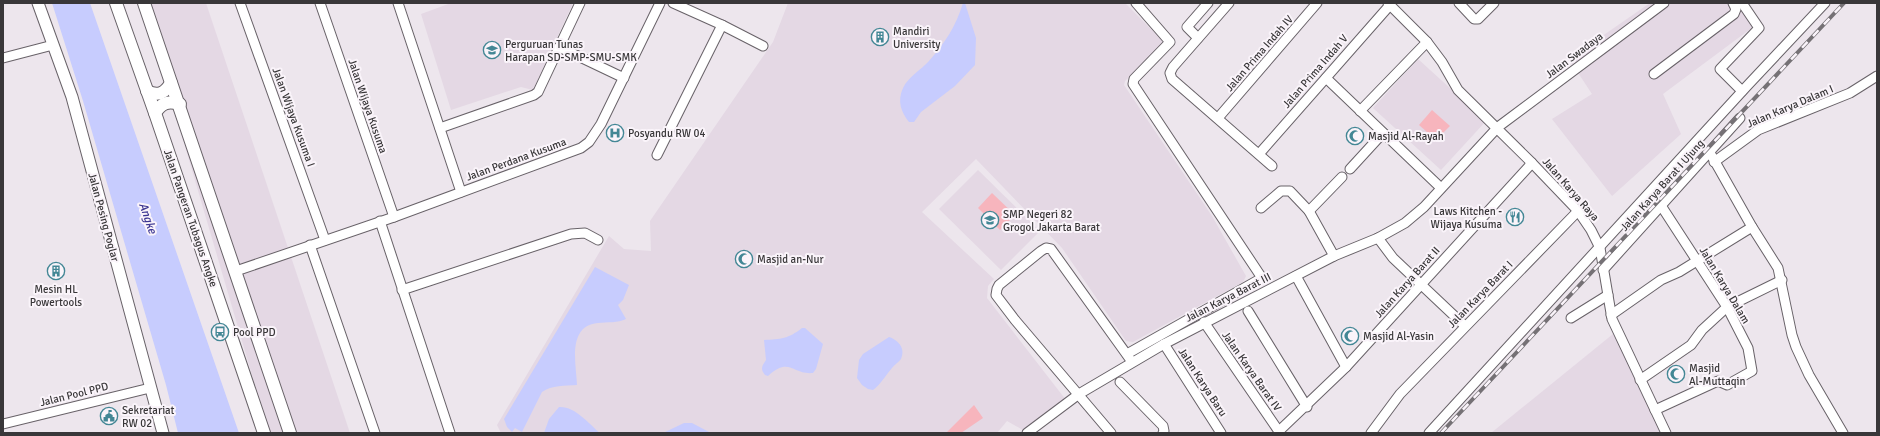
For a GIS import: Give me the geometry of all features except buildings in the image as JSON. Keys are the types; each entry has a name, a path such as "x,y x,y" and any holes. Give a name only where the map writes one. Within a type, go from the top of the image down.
{"main road":[{"name":"Jalan Pangeran Tubagus Angke","path":"116,3 264,433"},
{"path":"144,3 171,83 180,104 290,433"},
{"path":"147,91 154,94 161,94 167,91 171,83"},
{"path":"155,113 160,106 165,103 171,102 180,104"}],"street":[{"name":"Jalan Pesing Poglar","path":"38,3 72,97 163,433"},
{"name":"Jalan Wijaya Kusuma I","path":"240,3 325,240"},
{"name":"Jalan Wijaya Kusuma","path":"320,3 394,217"},
{"path":"398,3 461,192"},
{"path":"440,128 534,95 542,86 580,3"},
{"name":"Jalan Perdana Kusuma","path":"236,271 394,217 581,148 589,142 601,124 660,3"},
{"path":"673,3 722,25 763,46"},
{"path":"1136,3 1170,42 1169,45 1134,79 1133,84 1262,278 1268,290"},
{"path":"1198,38 1187,27 1208,3"},
{"path":"1229,3 1173,67 1170,73 1172,79 1272,166"},
{"name":"Jalan Prima Indah IV","path":"1218,118 1317,3"},
{"path":"1458,3 1474,19 1478,19 1494,3"},
{"name":"Jalan Swadaya","path":"1498,127 1664,3"},
{"path":"1654,74 1734,14 1736,7 1733,3"},
{"path":"1742,3 1759,28 1720,69 1742,91"},
{"path":"1429,433 1600,248 1742,91 1825,3"},
{"name":"Jalan Karya Raya","path":"1389,4 1427,42 1442,62 1458,90 1498,127 1578,212 1591,230 1600,248 1611,315 1666,433"},
{"name":"Jalan Prima Indah V","path":"1259,154 1389,4"},
{"path":"657,155 722,25"},
{"path":"1360,111 1427,42"},
{"path":"3,58 53,45"},
{"path":"559,47 624,78"},
{"name":"Jalan Karya Dalam I","path":"1714,162 1758,130 1850,93 1877,76"},
{"path":"1326,78 1441,188"},
{"name":"Jalan Karya Barat I Ujung","path":"1603,270 1660,204 1740,118"},
{"name":"Jalan Karya Barat III","path":"1027,433 1079,394 1164,344 1334,256 1378,238 1414,218 1498,127"},
{"path":"1350,169 1383,133"},
{"path":"1709,151 1752,227 1778,268 1782,280 1792,335 1796,347 1809,375 1843,433"},
{"name":"Jalan Karya Barat II","path":"1280,432 1346,367 1532,163"},
{"path":"1309,211 1342,177"},
{"path":"1261,208 1281,191 1290,191 1309,211 1334,256"},
{"name":"Jalan Karya Dalam","path":"1655,410 1718,381 1727,385 1752,372 1748,348 1727,307 1660,204"},
{"name":"Jalan Karya Barat I","path":"1371,433 1400,394 1578,212"},
{"path":"380,221 447,432"},
{"path":"1611,315 1661,280 1697,262 1752,227"},
{"path":"402,290 571,234 585,234 598,240"},
{"path":"1378,238 1393,258 1466,326"},
{"path":"310,245 375,433"},
{"path":"1111,433 1015,320 996,295 996,289 1041,251 1046,248 1051,249 1132,362"},
{"path":"1296,276 1346,367"},
{"path":"1127,354 1262,278"},
{"path":"1640,380 1691,345 1702,330 1727,307 1782,280"},
{"path":"1571,318 1608,295"},
{"path":"1248,311 1307,407"},
{"name":"Jalan Karya Barat IV","path":"1204,322 1280,432"},
{"name":"Jalan Karya Baru","path":"1164,344 1221,433"},
{"path":"1120,382 1163,426 1163,433"},
{"name":"Jalan Pool PPD","path":"3,424 150,388"}],"shaded area":[{"path":"143,3 206,3 350,433 269,433"},
{"name":"Perguruan Tunas Harapan SD-SMP-SMU-SMK","path":"451,3 573,3 533,90 521,87 451,110 421,14"},
{"path":"788,3 1125,3 1163,41 1162,46 1125,81 1124,85 1212,216 1246,276 1243,282 1133,342 1126,341 1062,248 976,159 922,212 994,279 988,286 987,298 1066,400 1023,430 1007,421 997,433 501,433 497,425 609,236 624,249 651,251 650,221 773,42"},
{"path":"1650,3 1744,3 1741,4 1753,27 1663,94 1681,134 1612,196 1552,119 1592,94 1569,59"},
{"path":"1418,59 1486,121 1441,170 1373,108"},
{"path":"1432,110 1450,126 1436,140 1419,125"},
{"name":"SMP Negeri 82 Grogol Jakarta Barat","path":"978,170 1040,231 1001,270 939,209"},
{"path":"992,193 1015,215 1000,230 978,208"},
{"path":"1613,334 1668,433 1491,433"},
{"path":"974,405 983,418 961,433 946,433"}],"water":[{"name":"Angke","path":"52,3 90,3 239,433 178,433 166,385 83,101"},
{"path":"963,3 965,3 976,38 975,65 955,86 921,112 914,122 909,122 904,114 900,102 903,88 911,77 929,61 945,41 957,19"},
{"path":"595,267 629,285 623,300 618,305 626,319 598,323 588,326 582,331 577,338 575,357 577,385 554,387 542,392 522,432 515,428 512,432 507,427 504,419"},
{"path":"802,328 805,328 823,344 816,369 813,373 800,372 791,368 781,367 768,376 765,375 762,369 766,360 764,340 784,338"},
{"path":"889,337 898,342 902,348 901,359 876,388 873,390 868,389 862,385 857,378 859,360 863,354"},
{"path":"559,407 565,407 576,412 600,433 544,433 549,419"},
{"path":"684,423 692,423 711,433 663,433"}],"railway":[{"path":"1441,433 1844,3"}],"place":[{"name":"Mandiri University","path":"880,37"},
{"name":"Perguruan Tunas Harapan SD-SMP-SMU-SMK","path":"492,50"},
{"name":"Posyandu RW 04","path":"615,133"},
{"name":"Masjid Al-Rayah","path":"1355,136"},
{"name":"Laws Kitchen - Wijaya Kusuma","path":"1515,217"},
{"name":"SMP Negeri 82 Grogol Jakarta Barat","path":"990,220"},
{"name":"Masjid an-Nur","path":"744,259"},
{"name":"Mesin HL Powertools","path":"56,271"},
{"name":"Pool PPD","path":"220,332"},
{"name":"Masjid Al-Yasin","path":"1350,336"},
{"name":"Masjid Al-Muttaqin","path":"1676,374"},
{"name":"Sekretariat RW 02","path":"109,416"}]}
